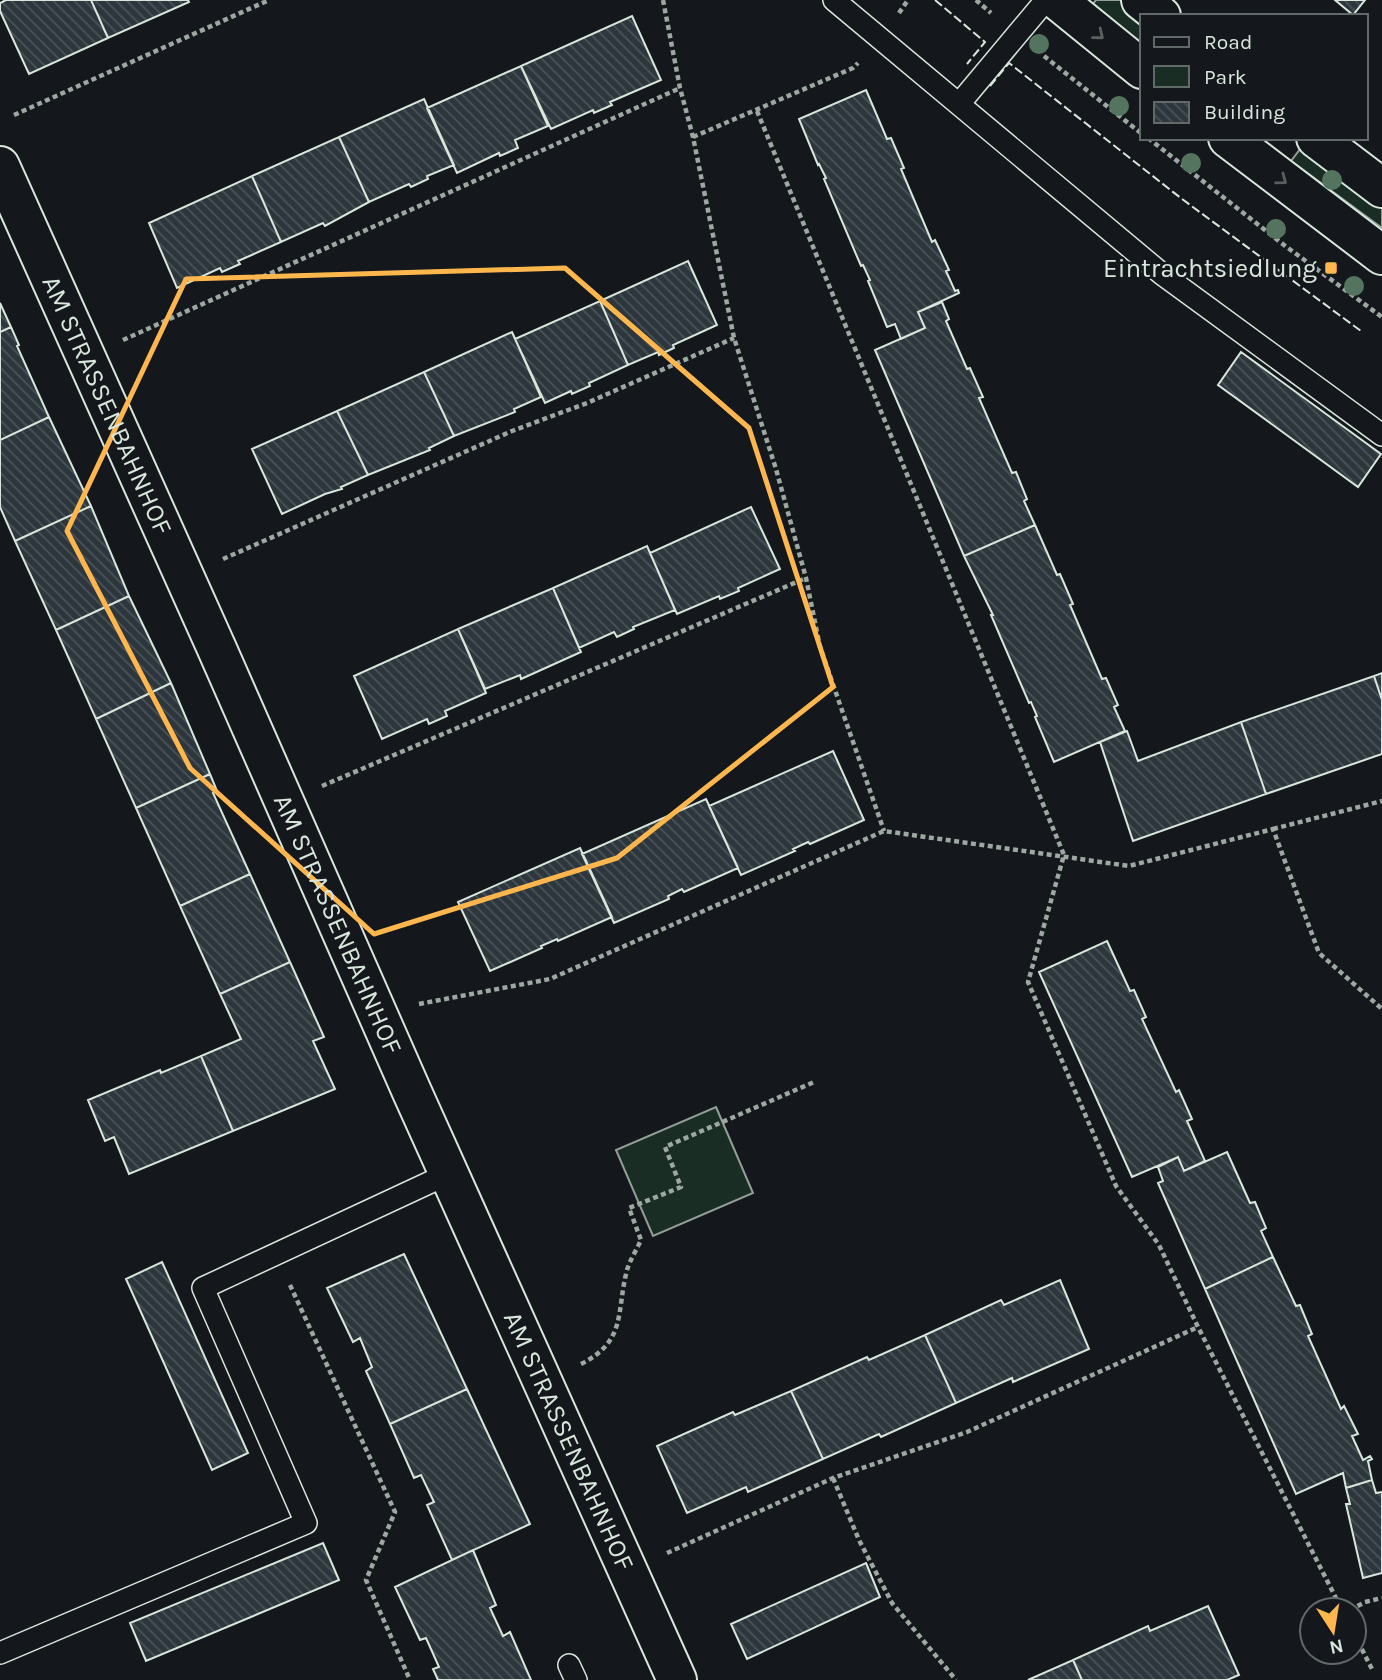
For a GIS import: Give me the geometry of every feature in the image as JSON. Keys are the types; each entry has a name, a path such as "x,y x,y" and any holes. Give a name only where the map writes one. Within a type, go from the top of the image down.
{"street":[{"path":"1057,0 1140,67"},
{"path":"1141,0 1158,14"},
{"path":"1231,140 1382,256"},
{"path":"1319,140 1382,188"},
{"name":"AM STRASSENBAHNHOF","path":"0,166 677,1680"}],"lane":[{"path":"834,0 1162,274 1382,435"},
{"path":"958,104 1046,0"},
{"path":"0,1653 306,1523 202,1288 450,1174"}],"path":[{"path":"14,115 269,0"},
{"path":"663,0 680,88 694,137 734,338 776,469 806,578 820,647 884,831"},
{"path":"694,137 853,68 880,38 908,0"},
{"path":"976,0 1140,132"},
{"path":"117,343 680,88"},
{"path":"757,111 1064,855 1028,982 1116,1185 1159,1245 1335,1596"},
{"path":"1151,140 1284,245 1382,317"},
{"path":"216,562 512,431 587,403 734,338"},
{"path":"318,788 806,578"},
{"path":"417,1004 550,979 884,831 1129,866 1382,801"},
{"path":"1273,829 1319,953 1382,1009"},
{"path":"581,1364 597,1357 609,1345 618,1323 628,1269 641,1240 629,1208 681,1187 665,1147 814,1082"},
{"path":"276,1254 395,1511 366,1580 410,1680"},
{"path":"667,1553 833,1478 967,1432 1198,1327"},
{"path":"833,1478 859,1539 892,1603 956,1680"},
{"path":"1368,1661 1372,1669"}],"highlighted area":[{"path":"565,268 749,428 833,687 617,858 374,934 190,768 67,531 186,279"}],"green space":[{"path":"1096,0 1122,0 1140,15 1140,42 1093,4"},
{"path":"1304,144 1382,202 1382,228 1291,161"},
{"path":"716,1107 753,1193 653,1236 616,1150"}],"building":[{"path":"6,0 91,0 108,38 29,74 0,11 0,3"},
{"path":"91,0 188,0 189,2 108,38"},
{"path":"1335,0 1365,0 1352,14"},
{"path":"632,16 661,80 610,102 612,105 594,113 593,110 551,129 521,66"},
{"path":"521,66 548,126 515,140 518,148 500,156 499,153 457,173 427,108"},
{"path":"866,90 887,139 891,138 932,242 935,240 955,291 958,290 959,293 918,312 925,328 901,339 895,324 887,327 868,281 870,280 863,265 861,266 799,119"},
{"path":"424,99 454,165 427,176 428,179 411,187 409,184 369,202 339,137"},
{"path":"339,137 369,202 325,226 323,223 281,242 252,176"},
{"path":"252,176 281,242 238,261 240,264 222,272 220,268 177,288 149,223"},
{"path":"688,261 717,325 673,345 674,348 659,355 658,352 628,365 600,301"},
{"path":"600,301 628,365 589,383 590,386 545,403 515,339"},
{"path":"942,302 949,319 946,321 967,369 970,368 983,397 979,398 1012,473 1016,472 1027,499 1024,501 1035,525 964,556 875,350 925,328 918,312"},
{"path":"0,303 11,327 0,332"},
{"path":"11,327 49,417 0,440 0,332"},
{"path":"512,332 541,397 514,409 515,412 454,436 424,372"},
{"path":"1241,352 1381,454 1358,487 1218,385"},
{"path":"424,372 454,436 429,448 430,450 368,475 337,411"},
{"path":"337,411 368,475 282,514 252,449"},
{"path":"49,417 91,506 15,541 0,507 0,440"},
{"path":"91,506 129,596 56,630 15,541"},
{"path":"751,507 780,569 738,588 739,591 720,599 719,596 677,614 650,553"},
{"path":"1035,525 1057,575 1060,574 1073,604 1070,605 1102,679 1106,678 1118,705 1114,707 1125,731 1054,762 993,615 964,556"},
{"path":"647,546 675,610 633,627 634,629 617,637 614,632 579,648 553,588"},
{"path":"553,588 581,652 521,679 520,675 485,689 458,629"},
{"path":"129,596 171,683 96,719 56,630"},
{"path":"458,629 486,693 445,711 447,716 429,724 427,719 382,739 354,676"},
{"path":"1382,673 1382,700 1374,676"},
{"path":"1374,676 1382,700 1382,754 1266,794 1241,722"},
{"path":"171,683 210,774 136,808 96,719"},
{"path":"1241,722 1266,794 1133,841 1100,742 1127,731 1138,761"},
{"path":"833,751 864,820 810,844 808,842 793,849 795,851 741,875 709,806"},
{"path":"210,774 217,791 213,793 250,874 180,906 136,808"},
{"path":"706,799 738,868 684,892 682,889 668,896 669,899 614,923 582,854"},
{"path":"580,848 612,917 541,946 542,948 490,971 458,902"},
{"path":"250,874 290,962 220,994 180,906"},
{"path":"1107,941 1130,991 1134,990 1146,1017 1142,1019 1176,1092 1179,1090 1192,1119 1187,1121 1205,1161 1184,1171 1178,1157 1132,1177 1039,972"},
{"path":"290,962 324,1037 313,1041 335,1089 233,1131 201,1056 241,1039 220,994"},
{"path":"201,1056 233,1131 129,1174 114,1137 105,1141 88,1100"},
{"path":"1227,1152 1250,1203 1255,1202 1266,1228 1261,1231 1273,1257 1205,1289 1158,1183 1163,1181 1158,1167 1178,1157 1184,1171"},
{"path":"404,1254 467,1389 390,1424 366,1371 372,1367 360,1338 353,1342 327,1288"},
{"path":"1273,1257 1296,1306 1300,1305 1312,1334 1308,1336 1341,1409 1344,1406 1358,1434 1352,1436 1363,1460 1370,1456 1372,1459 1368,1461 1372,1480 1346,1488 1343,1473 1296,1494 1205,1289"},
{"path":"162,1262 248,1453 212,1470 126,1279"},
{"path":"1060,1280 1089,1349 956,1403 925,1335 1001,1300 1004,1305"},
{"path":"925,1335 956,1403 881,1437 879,1434 823,1459 791,1391"},
{"path":"467,1389 530,1524 452,1560 427,1505 434,1502 421,1475 414,1478 390,1424"},
{"path":"791,1391 823,1459 748,1492 746,1487 687,1513 657,1446 733,1412 735,1415"},
{"path":"1372,1480 1376,1493 1382,1492 1382,1573 1363,1578 1346,1504 1350,1504 1346,1488"},
{"path":"323,1543 339,1580 146,1661 130,1623"},
{"path":"473,1550 496,1605 490,1608 503,1636 510,1632 531,1680 438,1680 433,1669 439,1667 426,1638 420,1640 395,1587"},
{"path":"866,1563 880,1597 747,1659 731,1624"},
{"path":"1208,1606 1239,1675 1227,1680 1082,1680 1073,1660 1148,1626 1150,1631"},
{"path":"1073,1660 1082,1680 1028,1680"}],"fence":[{"path":"935,0 985,42 967,64"},
{"path":"990,86 1009,63 1182,199 1361,331"}],"place":[{"name":"Eintrachtsiedlung","path":"1331,268"}]}
